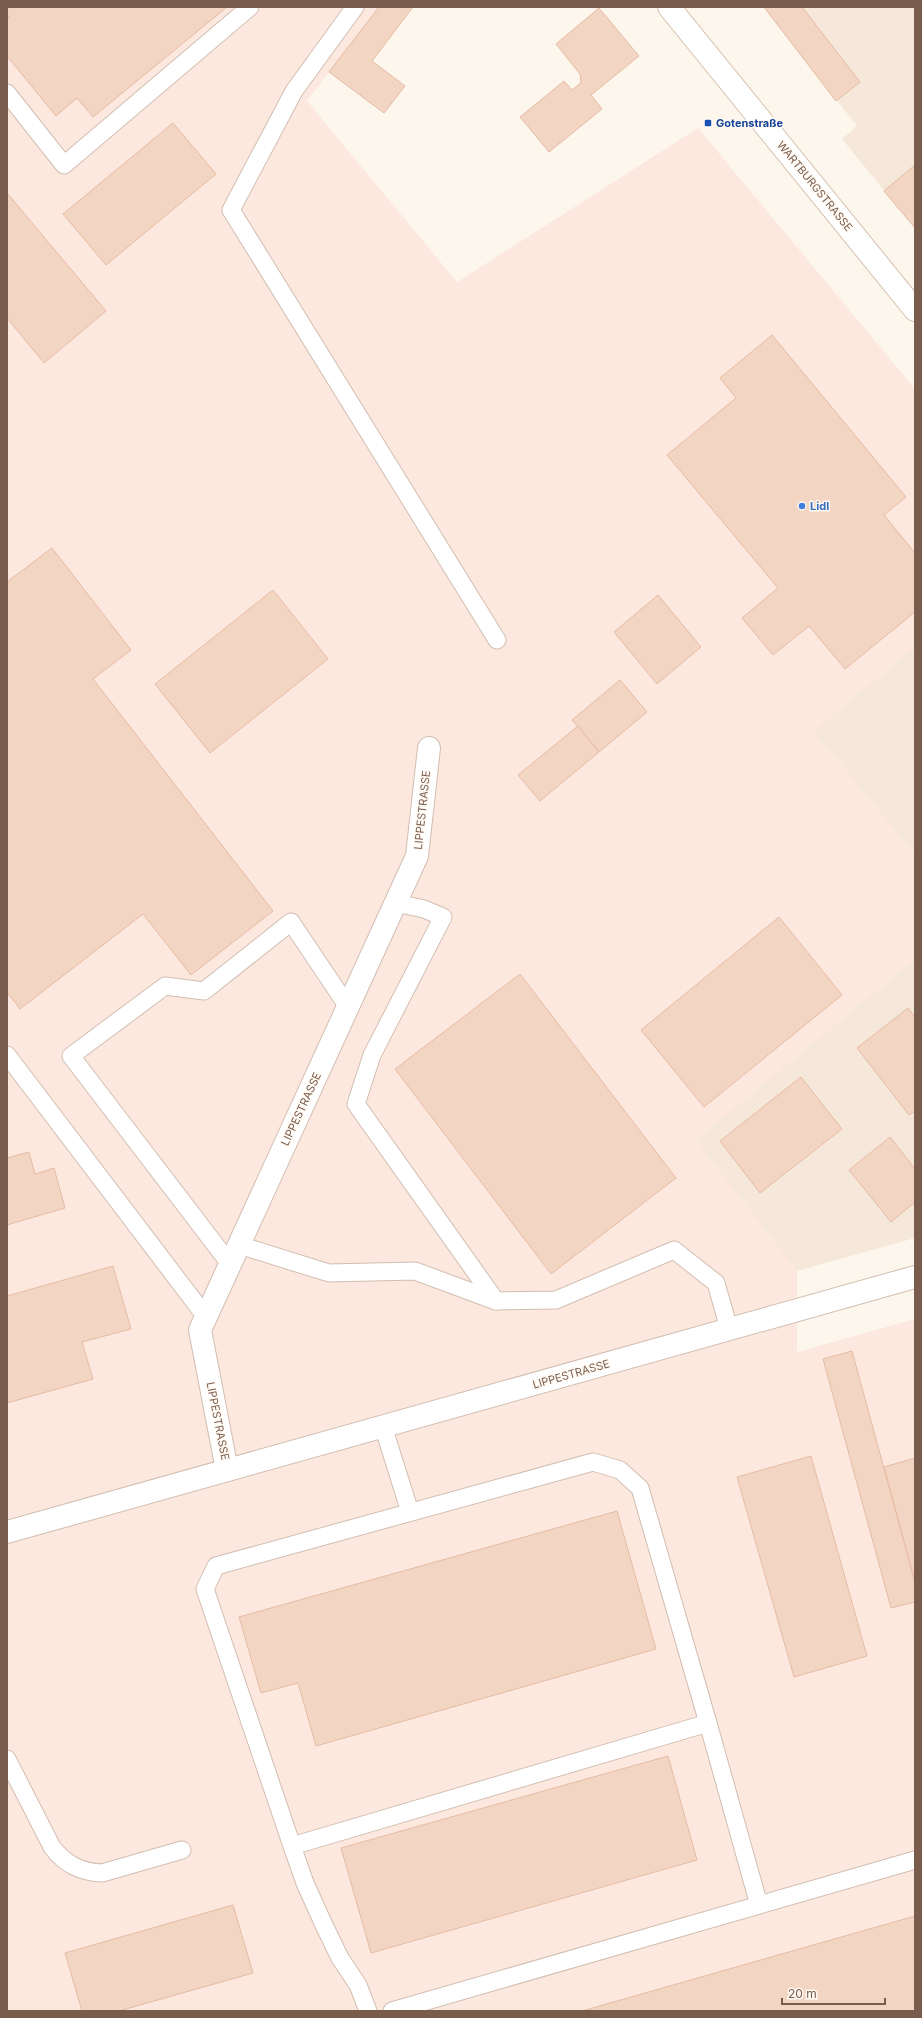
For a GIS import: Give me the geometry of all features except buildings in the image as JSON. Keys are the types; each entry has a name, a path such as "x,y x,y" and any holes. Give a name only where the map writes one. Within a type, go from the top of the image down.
{"street":[{"name":"WARTBURGSTRASSE","path":"669,7 915,309"},
{"name":"LIPPESTRASSE","path":"227,1470 200,1330 417,856 428,748"},
{"name":"LIPPESTRASSE","path":"7,1532 915,1277"}],"lane":[{"path":"7,93 64,165 250,7"},
{"path":"355,7 294,91 231,210 497,640"},
{"path":"396,903 424,909 443,917 372,1055 356,1104 496,1301"},
{"path":"348,1007 291,922 204,991 165,986 71,1056 234,1255 329,1273 415,1271 496,1301 556,1300 674,1250 716,1283 729,1329"},
{"path":"7,1055 206,1317"},
{"path":"383,1426 410,1512"},
{"path":"368,2011 358,1985 340,1958 305,1883 205,1588 216,1566 593,1462 620,1470 640,1488 759,1905"},
{"path":"292,1846 708,1723"},
{"path":"7,1759 52,1847 69,1865 90,1872 102,1873 182,1850"},
{"path":"392,2011 915,1860"}],"shaded area":[{"path":"7,7 379,7 307,101 457,282 698,128 915,389 915,647 813,731 915,855 915,959 696,1140 797,1271 797,1352 915,1319 915,2011 7,2011"},
{"path":"764,7 915,7 915,228 842,139 857,126"},
{"path":"915,647 915,855 813,731"},
{"path":"915,959 915,1238 797,1271 695,1140"}],"place":[{"name":"Gotenstraße","path":"708,123"},
{"name":"Lidl","path":"802,506"}]}
